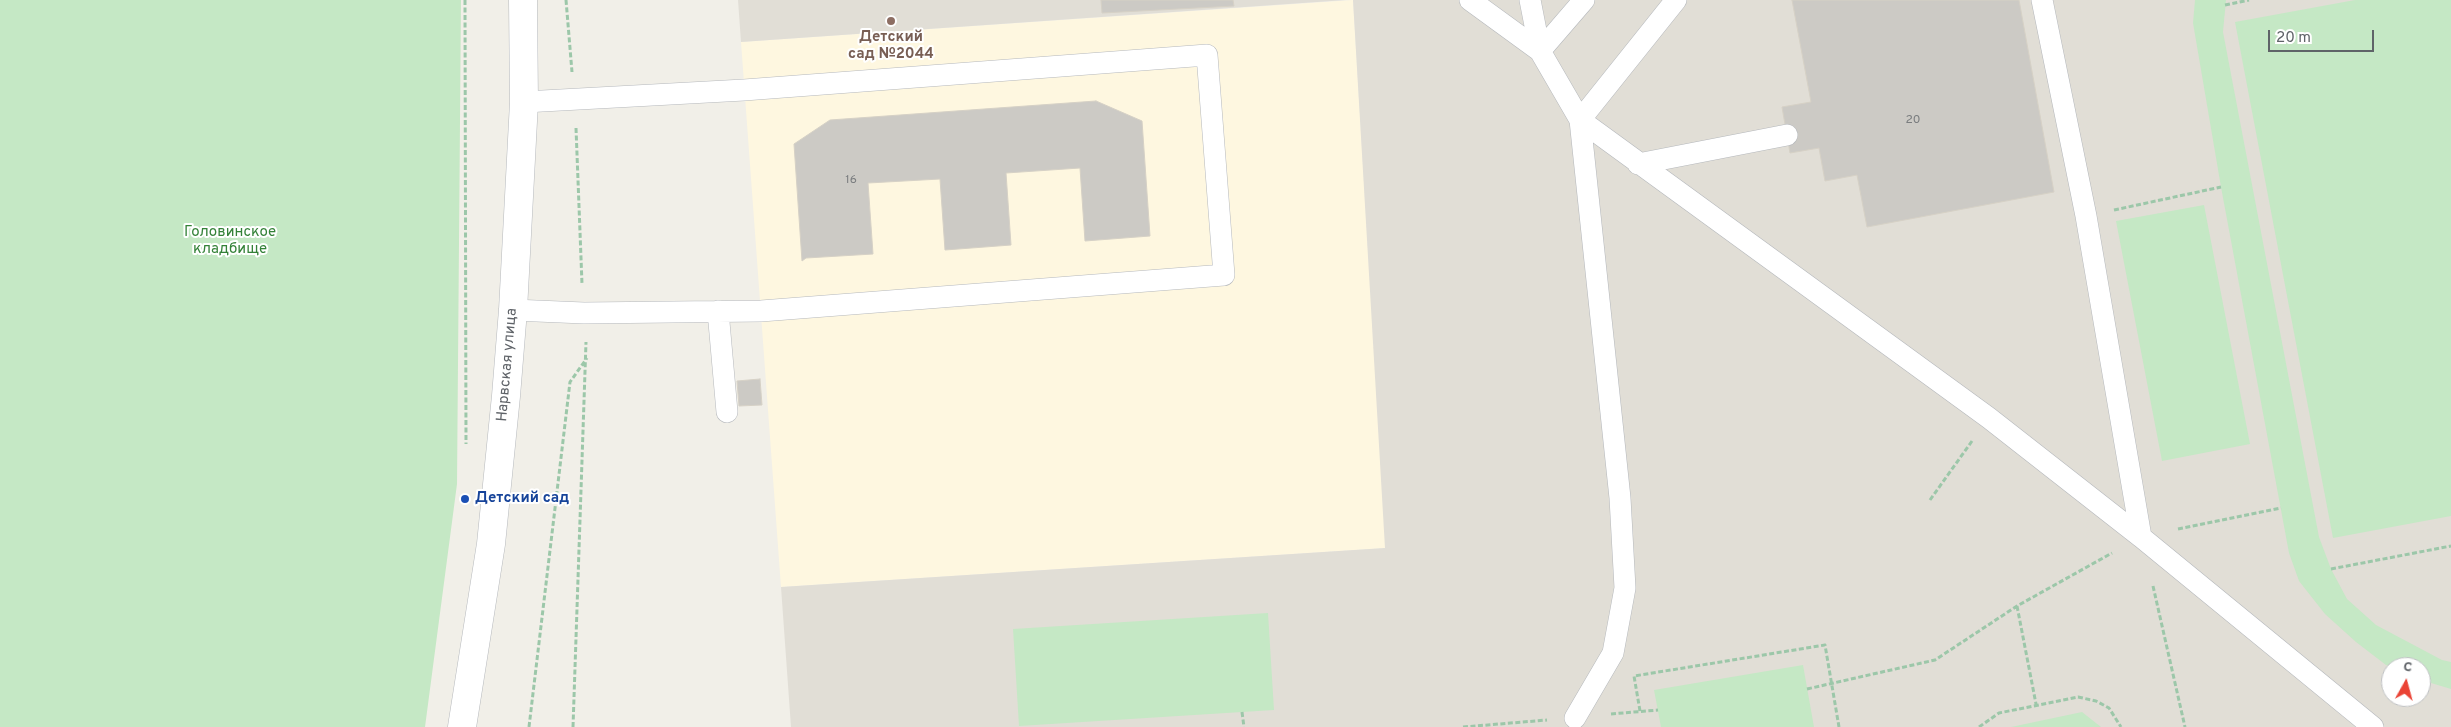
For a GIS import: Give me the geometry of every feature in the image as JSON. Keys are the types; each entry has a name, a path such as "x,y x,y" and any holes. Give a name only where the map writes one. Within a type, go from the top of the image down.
{"street":[{"name":"Нарвская улица","path":"462,727 491,544 513,310 524,102 523,0"}],"lane":[{"path":"1470,0 1540,51"},
{"path":"1530,0 1540,51 1580,120 1989,418 2141,536 2373,727"},
{"path":"1540,51 1584,0"},
{"path":"1575,718 1613,653 1625,588 1620,498 1580,120 1676,0"},
{"path":"2042,0 2086,216 2141,536"},
{"path":"513,310 584,313 761,311 1224,275 1207,55 744,90 524,102"},
{"path":"1638,164 1787,135"},
{"path":"718,312 727,412"}],"path":[{"path":"466,0 466,452"},
{"path":"566,0 574,100 587,357 573,727"},
{"path":"2225,5 2249,0"},
{"path":"2086,216 2221,187"},
{"path":"529,727 570,382 587,357"},
{"path":"1930,500 1989,418"},
{"path":"1807,689 1936,660 2017,606 2141,536 2281,508"},
{"path":"2331,569 2451,546"},
{"path":"2152,584 2185,727"},
{"path":"2017,606 2036,704"},
{"path":"1640,711 1634,676 1826,645 1839,727"},
{"path":"1979,727 1999,713 2078,697 2096,701 2109,708 2121,727"},
{"path":"1242,712 1244,727"}],"shaded area":[{"name":"Детский сад №2044","path":"738,0 1346,0 741,42"},
{"path":"1353,0 1386,548 781,587 741,42"},
{"path":"1353,0 2451,0 2451,727 791,727 781,587 1385,548"}],"green space":[{"name":"Головинское кладбище","path":"0,0 461,0 457,484 425,727 0,727"},
{"path":"2195,0 2226,0 2223,32 2319,537 2331,569 2347,599 2376,625 2442,660 2451,662 2451,689 2431,683 2431,657 2381,657 2381,661 2325,614 2299,581 2289,553 2221,187 2193,23"},
{"path":"2355,0 2451,0 2451,516 2333,538 2235,22"},
{"path":"2204,205 2250,444 2162,461 2116,221"},
{"path":"1268,613 1274,710 1019,726 1013,629"},
{"path":"1803,665 1814,727 1661,727 1654,690"},
{"path":"2082,712 2101,727 2011,727"}],"building":[{"path":"1101,0 1233,0 1234,6 1102,13"},
{"path":"1792,0 2019,0 2054,192 1867,227 1857,175 1825,181 1819,148 1790,153 1782,107 1811,102"},
{"path":"1096,101 1142,121 1150,236 1085,241 1080,168 1006,173 1011,245 945,250 940,179 868,183 873,254 806,258 802,261 794,144 830,120"},
{"path":"760,379 762,405 739,406 737,381"}],"place":[{"name":"Детский сад №2044","path":"891,21"},
{"name":"Детский сад","path":"465,499"}]}
